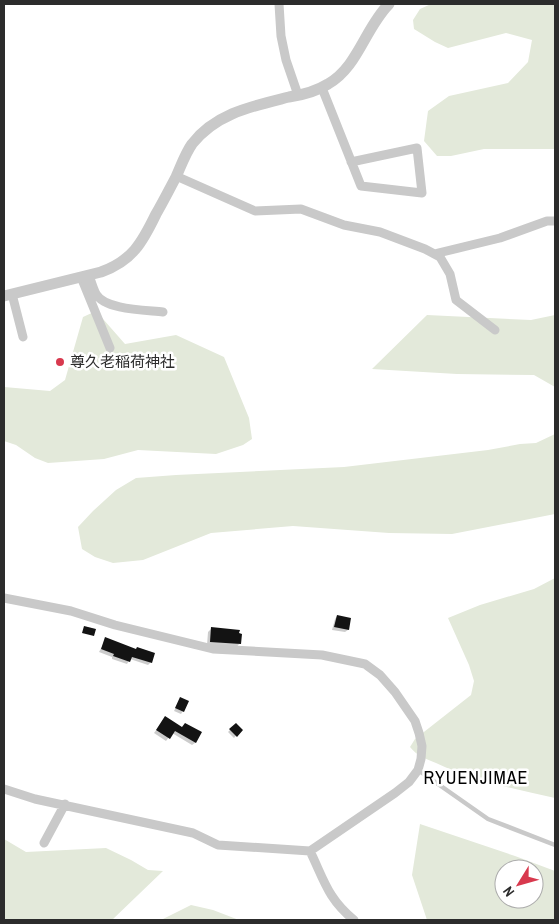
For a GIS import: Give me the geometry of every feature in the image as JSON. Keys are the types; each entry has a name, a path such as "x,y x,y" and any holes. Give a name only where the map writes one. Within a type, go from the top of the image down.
{"street":[{"path":"279,4 281,36 286,60 298,95"},
{"path":"23,337 8,295 112,268 123,260 141,243 191,144 219,120 256,105 322,88 339,77 347,70 372,25 389,4"},
{"path":"322,88 351,162 361,186 422,193 417,148 351,162"},
{"path":"176,176 256,211 301,208 344,225 380,232 434,254 440,257 450,274 456,300 495,330"},
{"path":"434,254 500,238 547,221 555,221"},
{"path":"85,276 96,294 103,301 113,305 163,312"},
{"path":"85,276 110,348"},
{"path":"4,598 71,611 115,625 213,649 322,655 365,664 380,675 395,692 415,721 422,746 418,770 408,782 310,852 218,845 193,833 4,790"},
{"path":"44,843 65,804"},
{"path":"310,852 328,892 340,909 354,920"}],"lane":[{"path":"418,770 488,819 555,846"}],"green space":[{"path":"431,4 555,4 555,149 484,149 451,156 437,156 424,141 428,111 449,96 508,83 528,62 532,40 506,33 448,48 414,29 413,20 420,9"},
{"path":"96,311 125,344 176,335 224,357 249,418 252,439 243,445 216,454 138,450 104,459 48,463 35,458 16,445 4,441 4,387 50,391 65,380 83,317"},
{"path":"427,315 531,320 555,315 555,387 534,375 457,374 372,369"},
{"path":"555,434 555,514 452,534 389,533 293,526 211,533 143,560 113,563 95,557 82,549 78,527 116,490 136,478 344,467 536,443"},
{"path":"555,578 555,798 479,780 425,759 416,753 410,747 415,739 471,695 474,681 448,618 480,605 534,589"},
{"path":"420,824 523,859 494,859 494,909 544,909 544,867 555,871 555,920 427,920 412,875"},
{"path":"4,839 26,852 106,848 148,870 163,871 112,920 4,920"},
{"path":"191,905 213,910 239,920 161,920"}],"building":[{"path":"337,615 351,618 349,630 334,627"},
{"path":"84,626 96,629 94,636 82,633"},
{"path":"211,627 240,630 239,633 242,634 241,644 210,642"},
{"path":"105,637 136,649 137,647 155,653 152,663 132,657 130,662 113,656 114,654 101,649"},
{"path":"180,697 189,701 184,712 175,708"},
{"path":"165,716 182,727 185,723 202,732 196,743 175,731 170,739 156,730"},
{"path":"236,723 243,730 237,737 229,729"}],"place":[{"name":"尊久老稲荷神社","path":"60,362"}],"district":[{"name":"RYUENJIMAE","path":"476,778"}]}
